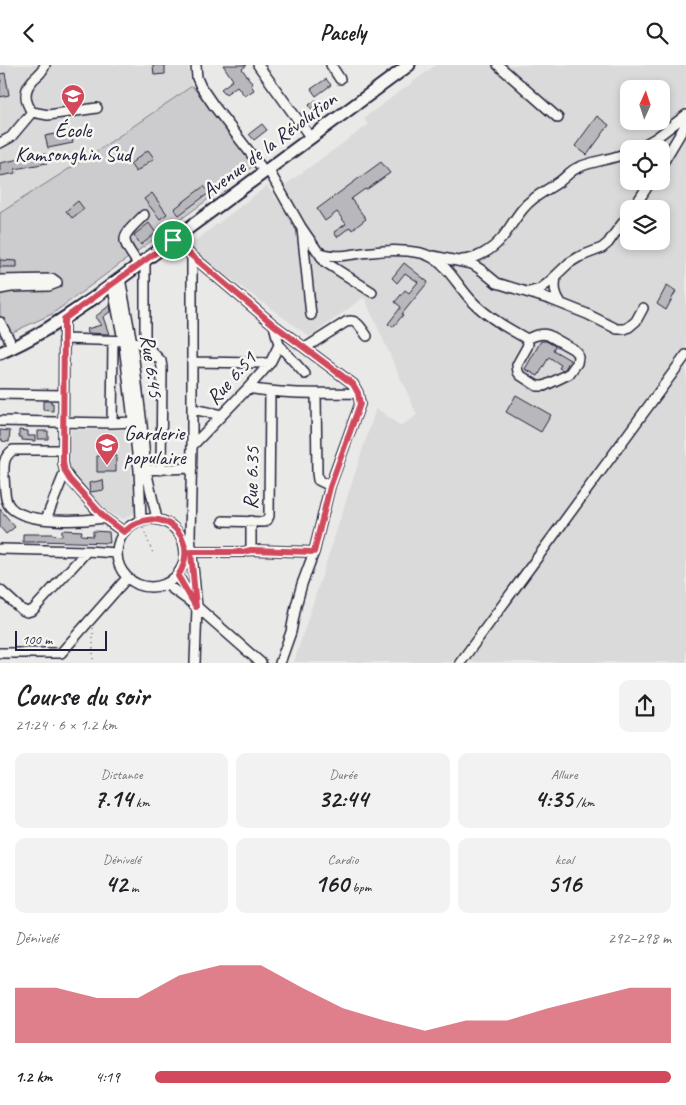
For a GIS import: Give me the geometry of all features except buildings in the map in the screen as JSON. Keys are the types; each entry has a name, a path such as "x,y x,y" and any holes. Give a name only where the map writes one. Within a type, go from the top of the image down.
{"main road":[{"name":"Avenue de la Révolution","path":"0,353 42,333 64,319 409,65"}],"street":[{"path":"45,65 42,73 31,82 27,91 26,103 32,112 48,115 97,108"},
{"path":"196,65 197,78 201,87 214,106 267,171 325,262 372,292"},
{"path":"258,65 311,138"},
{"path":"331,65 340,79"},
{"path":"498,65 558,118"},
{"path":"0,143 11,137 32,112"},
{"path":"653,140 686,115"},
{"path":"670,151 686,124"},
{"path":"457,260 477,257 486,252 501,239 524,207 576,169 594,162 620,156"},
{"path":"144,215 127,232 124,239 126,246 142,262 145,345"},
{"path":"301,227 311,315"},
{"path":"529,292 540,289 556,277 569,263 602,248 620,227"},
{"path":"173,240 274,325 353,384 358,393 360,404 330,487 314,552 302,584 291,632 280,663"},
{"path":"319,253 337,257 371,252 396,251 421,253 457,260 472,264 497,283 561,303 617,329 630,327 644,308"},
{"path":"421,253 440,262 474,304 491,318 527,339"},
{"path":"192,257 192,468 190,536 195,606 195,663"},
{"path":"556,277 554,287 561,303"},
{"path":"0,280 53,279 57,283 49,286 0,289"},
{"name":"Rue 6.45","path":"116,281 127,341 135,418 143,470 157,519"},
{"path":"64,319 63,463 65,472 104,517 124,532"},
{"path":"305,348 346,322 351,321 356,322 367,336"},
{"path":"0,322 12,348"},
{"name":"Rue 6.51","path":"192,446 270,363 279,345 274,325"},
{"path":"538,335 548,335 573,349 577,353 577,363 569,374 544,386 537,386 520,375 517,369 517,365 527,347 527,339 538,335"},
{"path":"64,339 127,341 145,345 161,361 161,470"},
{"path":"112,423 113,341"},
{"path":"279,345 305,374"},
{"path":"460,663 686,355"},
{"path":"192,362 270,363"},
{"path":"248,388 270,392 358,393"},
{"name":"Rue 6.35","path":"222,521 264,522 269,517 270,392"},
{"path":"0,394 63,395"},
{"path":"316,394 318,480 330,487"},
{"path":"192,409 222,415"},
{"path":"0,421 112,423 135,418"},
{"path":"63,450 13,450 7,454 4,461 7,503 21,515 46,519 62,521 91,520 104,517"},
{"path":"143,470 192,468"},
{"name":"Rue 6.45","path":"141,521 143,470"},
{"path":"46,519 65,472"},
{"path":"157,519 166,522 176,529 183,539 186,552 185,561 178,576 167,585 148,588 137,585 127,578 122,571 118,562 118,542 131,525 141,521 157,519"},
{"path":"251,521 251,550"},
{"path":"2,550 117,553"},
{"path":"191,552 243,552 251,550 314,552"},
{"path":"0,590 22,611 28,612 33,610 86,551"},
{"path":"178,576 195,606"},
{"path":"0,653 61,658 127,578"},
{"path":"167,585 195,606 260,663"}],"path":[{"path":"141,521 154,556"},
{"path":"93,618 93,663"}],"shaded area":[{"name":"École Kamsonghin Sud","path":"0,65 188,65 191,86 101,148 0,213"},
{"path":"436,65 686,65 686,662 294,662 376,408 401,426 417,415 364,297 310,337 187,247 267,186 279,202 286,196 281,188 368,125 364,118"},
{"path":"192,86 256,164 52,314 0,338 0,213 100,149"},
{"path":"71,430 127,430 135,512 124,519 111,514 83,486 69,466"}],"place":[{"name":"École Kamsonghin Sud","path":"73,117"},
{"name":"Garderie populaire","path":"107,466"}],"route":[{"path":"173,240 274,325 353,384 358,393 360,404 330,487 314,552 251,550 243,552 191,552 196,607 178,576 185,561 186,552 183,539 176,529 166,522 157,519 140,521 131,525 124,532 104,517 70,480 65,472 63,463 64,319 173,240"}]}
